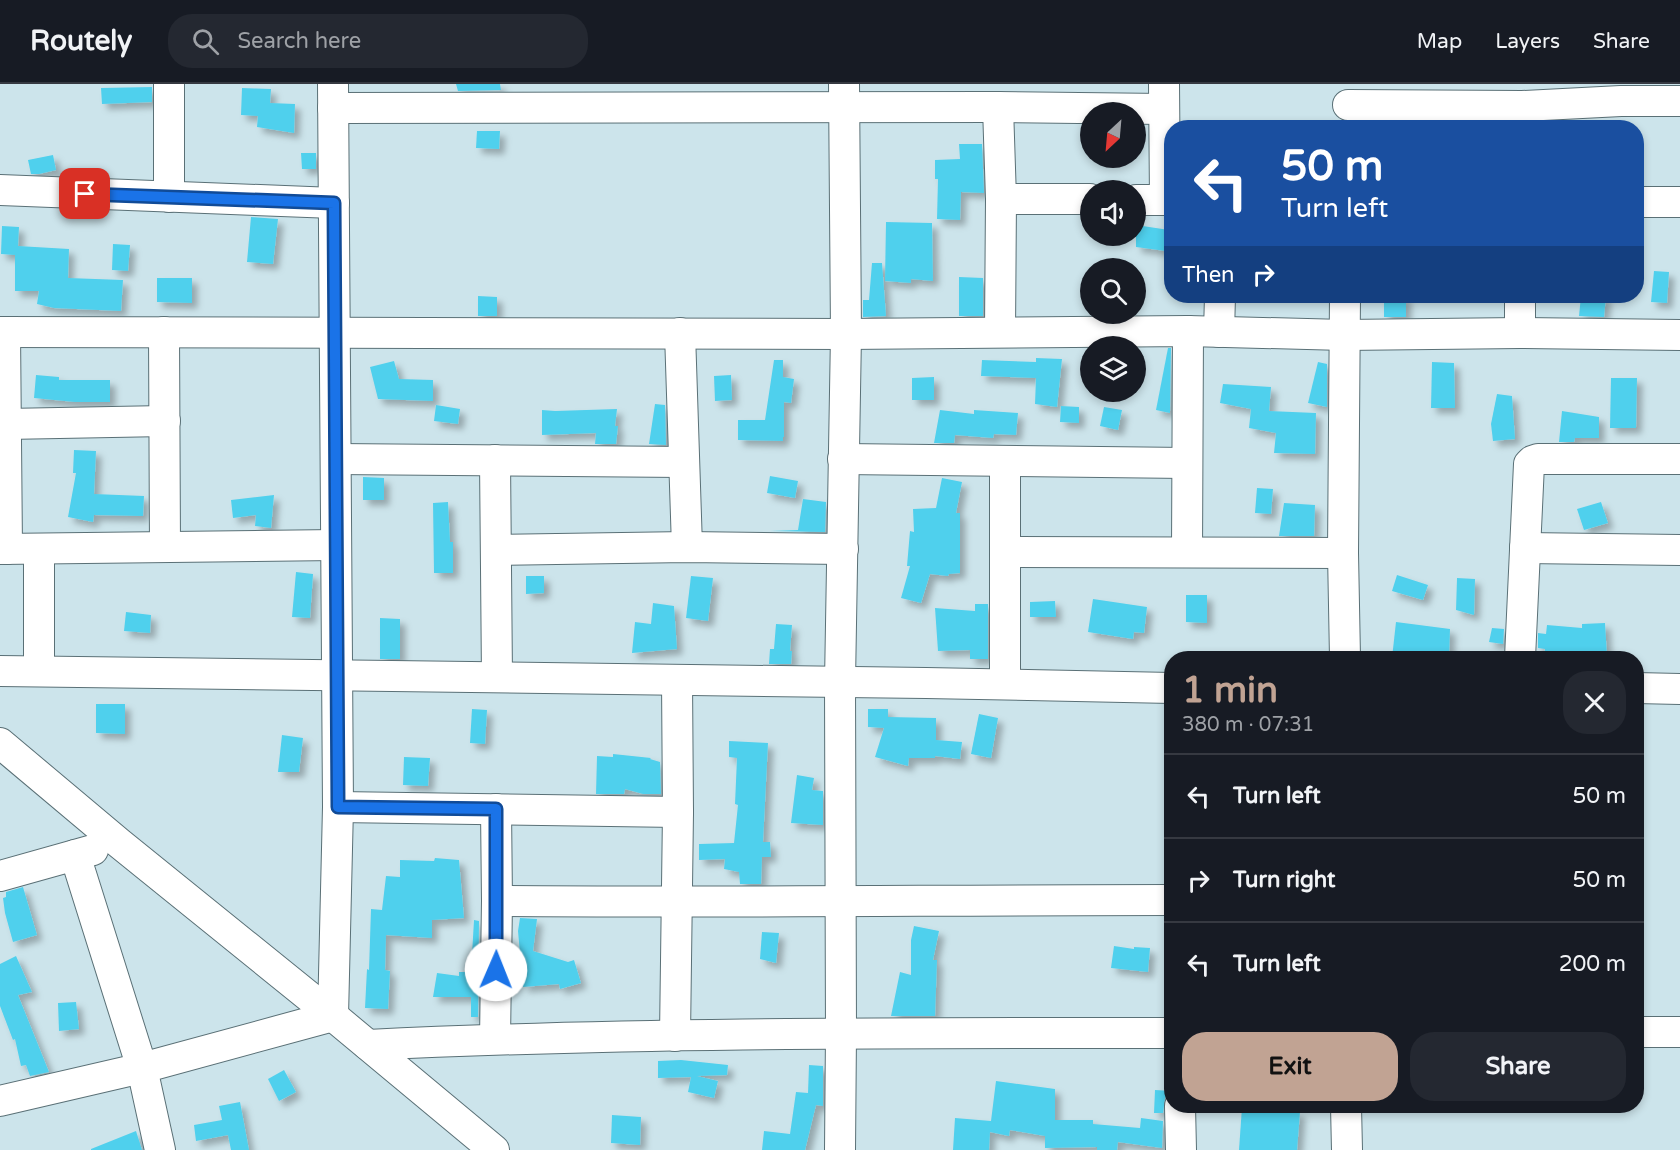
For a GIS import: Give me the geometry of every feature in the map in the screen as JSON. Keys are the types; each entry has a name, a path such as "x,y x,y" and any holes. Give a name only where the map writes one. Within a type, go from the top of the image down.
{"street":[{"path":"169,84 169,197"},
{"path":"333,1016 338,807 338,676 333,96 963,96 998,107 1164,96 1165,120"},
{"path":"840,1150 840,682 846,334 844,96"},
{"path":"1348,106 1522,117 1611,101 1680,100"},
{"path":"998,107 1000,332"},
{"path":"0,190 334,203"},
{"path":"1000,199 1080,199"},
{"path":"1146,200 1164,200"},
{"path":"1644,202 1680,202"},
{"path":"1219,332 1220,303"},
{"path":"1345,651 1343,553 1346,303"},
{"path":"1520,303 1520,333"},
{"path":"1187,552 1188,331"},
{"path":"336,545 3,549 3,460 6,424 3,332 846,334 1188,331 1344,335 1520,333 1680,335"},
{"path":"164,332 165,547"},
{"path":"680,333 687,548"},
{"path":"6,424 165,421"},
{"path":"336,459 684,462"},
{"path":"843,459 1186,463"},
{"path":"1520,651 1529,464 1538,459 1680,459"},
{"path":"495,460 497,677"},
{"path":"1005,462 1005,684"},
{"path":"1525,548 1680,550"},
{"path":"39,549 39,672"},
{"path":"496,550 843,549"},
{"path":"1005,552 1343,553"},
{"path":"0,671 1164,688"},
{"path":"675,1036 677,680"},
{"path":"1644,688 1680,689"},
{"path":"0,743 494,1150"},
{"path":"338,807 678,812"},
{"path":"495,1039 496,809"},
{"path":"0,876 119,843"},
{"path":"75,855 142,1068 160,1150"},
{"path":"497,901 1164,900"},
{"path":"0,1101 142,1068 333,1016"},
{"path":"1644,1032 1680,1032"},
{"path":"368,1045 495,1039 841,1033 1164,1033"},
{"path":"1180,1113 1181,1150"},
{"path":"1346,1113 1347,1150"}],"building":[{"path":"456,84 500,84 501,90 458,91"},
{"path":"152,87 152,102 102,104 101,88"},
{"path":"242,88 271,89 270,103 295,104 294,133 257,127 258,116 241,115"},
{"path":"477,131 500,131 499,149 476,148"},
{"path":"959,144 982,144 984,193 961,192 960,220 937,219 938,179 935,179 935,160 960,159"},
{"path":"301,153 316,153 316,169 302,169"},
{"path":"53,155 56,170 31,174 28,160"},
{"path":"251,217 278,219 273,264 247,262"},
{"path":"886,222 932,223 933,281 911,279 911,283 885,281"},
{"path":"2,226 19,227 18,246 69,249 68,278 123,280 121,311 54,308 37,304 39,291 15,291 15,255 1,254"},
{"path":"1146,227 1164,229 1164,251 1136,247 1146,246"},
{"path":"113,244 130,245 128,271 112,270"},
{"path":"872,263 882,263 886,316 863,317 863,300 869,300"},
{"path":"1654,271 1669,272 1667,303 1651,302"},
{"path":"959,277 983,278 983,316 959,316"},
{"path":"157,278 192,278 192,303 157,302"},
{"path":"478,296 497,297 497,316 478,316"},
{"path":"1384,303 1406,303 1406,317 1384,317"},
{"path":"1580,303 1605,303 1604,317 1579,316"},
{"path":"1168,348 1171,348 1170,413 1156,410"},
{"path":"1036,358 1062,359 1057,407 1035,404 1036,378 981,376 982,360 1036,362"},
{"path":"774,360 783,360 783,377 794,379 791,403 784,402 783,441 738,440 738,420 765,420"},
{"path":"394,361 399,379 433,380 433,401 378,399 370,367"},
{"path":"1318,362 1327,364 1327,407 1308,403"},
{"path":"1432,362 1454,363 1455,408 1431,408"},
{"path":"36,375 59,377 59,380 110,380 110,402 75,402 34,398"},
{"path":"731,375 732,400 715,401 714,376"},
{"path":"934,377 934,400 912,400 912,378"},
{"path":"1611,378 1637,378 1636,428 1610,428"},
{"path":"1223,384 1271,387 1269,411 1316,413 1315,454 1274,453 1276,433 1249,428 1251,409 1220,403"},
{"path":"1497,394 1512,396 1515,439 1493,441 1491,424"},
{"path":"655,404 665,405 666,445 649,444"},
{"path":"436,405 460,409 458,424 434,421"},
{"path":"1061,406 1079,407 1079,423 1060,422"},
{"path":"1104,407 1122,410 1118,430 1100,426"},
{"path":"617,409 616,444 595,444 596,433 542,435 542,410"},
{"path":"940,410 974,414 974,410 1018,413 1016,435 994,434 993,438 955,435 954,443 934,443"},
{"path":"1562,411 1599,417 1599,438 1575,438 1574,442 1559,442"},
{"path":"74,450 96,451 94,494 144,496 143,516 94,515 93,522 68,517 76,473 73,473"},
{"path":"770,476 798,481 795,498 767,493"},
{"path":"363,477 384,478 384,500 363,500"},
{"path":"942,478 962,482 956,513 960,513 960,573 948,576 930,574 921,603 901,598 910,566 907,566 910,531 914,532 913,509 936,508"},
{"path":"1257,488 1273,489 1271,514 1255,513"},
{"path":"274,495 271,528 255,526 256,515 233,518 231,500"},
{"path":"803,499 826,502 825,532 770,531 798,530"},
{"path":"448,502 450,542 453,542 453,573 434,573 433,503"},
{"path":"1601,502 1608,523 1584,530 1577,509"},
{"path":"1284,503 1315,505 1314,536 1279,536"},
{"path":"296,572 313,574 310,618 292,617"},
{"path":"1397,575 1428,585 1423,600 1392,591"},
{"path":"526,576 544,576 544,593 526,594"},
{"path":"691,576 713,578 708,621 686,618"},
{"path":"1457,578 1475,579 1474,615 1456,610"},
{"path":"1186,595 1207,595 1207,623 1186,622"},
{"path":"1093,599 1147,607 1144,633 1134,632 1133,639 1088,632"},
{"path":"1055,601 1056,617 1030,617 1030,602"},
{"path":"653,603 674,606 677,649 632,653 635,622 651,624"},
{"path":"975,604 988,604 988,659 970,659 970,650 938,651 935,608 975,611"},
{"path":"126,612 151,615 150,633 124,631"},
{"path":"380,618 400,619 400,659 380,659"},
{"path":"1396,622 1450,629 1449,651 1393,651"},
{"path":"1605,623 1607,651 1545,651 1545,649 1538,648 1538,633 1546,634 1547,625 1582,628 1582,624"},
{"path":"776,624 792,625 791,664 769,664 770,649 774,649"},
{"path":"1492,628 1504,629 1503,644 1489,642"},
{"path":"96,704 125,704 125,734 96,733"},
{"path":"472,709 487,710 485,744 470,743"},
{"path":"868,709 888,709 888,717 936,718 936,740 962,742 960,759 935,756 935,758 909,758 908,766 875,757 884,728 868,727"},
{"path":"979,714 998,718 991,758 971,754"},
{"path":"282,735 303,738 299,772 278,772"},
{"path":"729,741 768,743 763,842 770,842 771,857 762,857 761,884 740,884 739,872 724,869 725,859 699,860 699,844 734,843 738,805 735,804 737,758 729,757"},
{"path":"613,754 651,758 660,762 661,794 643,794 625,789 624,794 596,794 597,756 613,757"},
{"path":"404,757 430,758 428,786 403,785"},
{"path":"797,775 814,778 812,790 823,791 823,825 791,823"},
{"path":"435,858 459,860 464,918 432,920 432,938 386,935 385,970 390,971 388,1009 365,1008 371,909 382,910 386,876 400,877 400,860 434,861"},
{"path":"23,887 37,935 13,942 3,898 6,897 6,892"},
{"path":"520,918 537,919 533,951 568,962 574,960 581,983 560,989 559,984 523,987 518,931"},
{"path":"474,920 479,921 478,1017 471,1017 471,997 433,997 437,973 459,976 459,972 471,972"},
{"path":"914,926 939,931 933,960 937,960 935,1016 891,1016 900,972 911,975 911,940"},
{"path":"762,932 779,933 776,963 760,959"},
{"path":"1114,946 1134,949 1134,947 1150,948 1148,972 1111,968"},
{"path":"16,956 32,992 18,995 49,1072 30,1076 26,1065 21,1066 15,1039 13,1040 0,1006 0,964"},
{"path":"76,1002 79,1029 59,1031 58,1003"},
{"path":"681,1060 728,1065 727,1075 697,1076 718,1081 714,1098 688,1092 691,1077 658,1078 658,1061"},
{"path":"809,1065 823,1066 823,1106 816,1105 805,1150 762,1150 764,1131 790,1134 796,1092 808,1093"},
{"path":"284,1070 296,1092 279,1101 268,1079"},
{"path":"996,1081 1055,1089 1055,1120 1093,1120 1093,1124 1140,1128 1141,1118 1163,1121 1162,1148 1118,1142 1117,1150 1097,1150 1097,1147 1045,1148 1045,1136 1010,1130 1009,1136 990,1132 989,1150 953,1150 955,1118 991,1121"},
{"path":"1155,1090 1164,1091 1163,1113 1154,1113"},
{"path":"240,1102 249,1150 231,1150 228,1135 196,1141 194,1125 222,1120 219,1106"},
{"path":"1242,1113 1300,1113 1297,1150 1239,1150"},
{"path":"612,1115 641,1117 640,1145 611,1143"},
{"path":"136,1131 142,1150 91,1150 91,1149"}],"route":[{"path":"85,194 334,203 338,807 496,809 496,970"}]}
